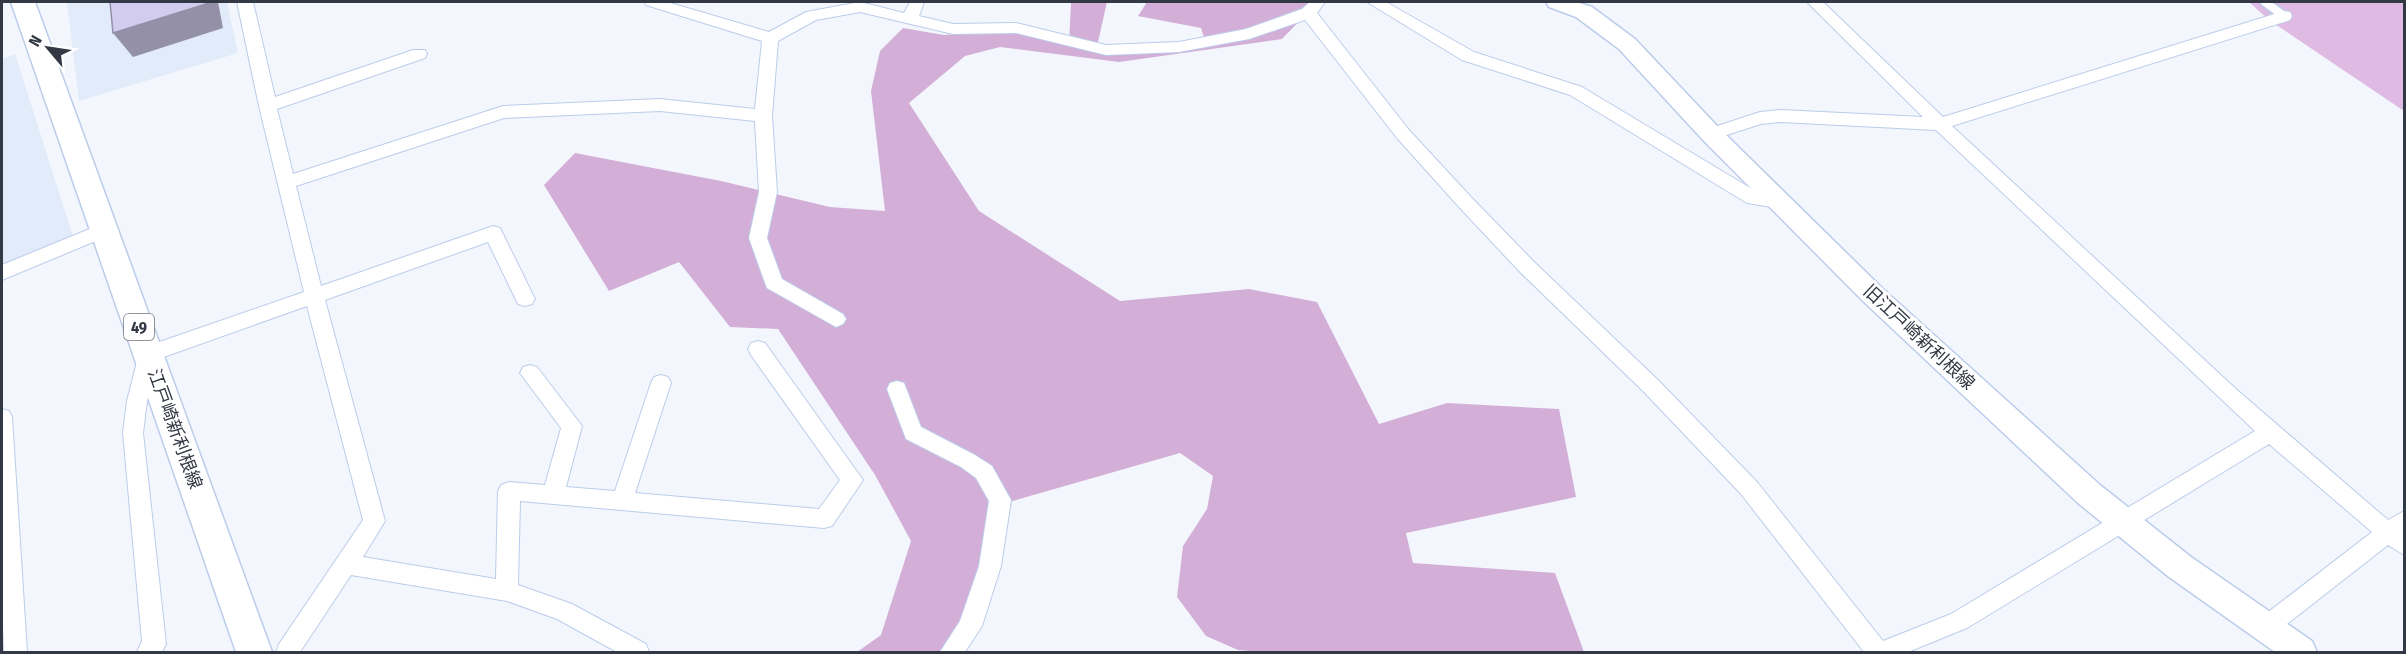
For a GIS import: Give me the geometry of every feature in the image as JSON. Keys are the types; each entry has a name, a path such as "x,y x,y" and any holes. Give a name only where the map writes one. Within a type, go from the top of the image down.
{"main road":[{"name":"江戸崎新利根線","path":"23,2 254,652"}],"street":[{"path":"245,2 267,106 313,297 374,521 287,652"},
{"path":"652,2 770,38 812,16 860,7 952,28 1016,28 1106,50 1179,47 1249,34 1313,7 1403,134 1527,267 1651,386 1749,488 1880,652 1959,621 2271,432"},
{"path":"909,20 917,2"},
{"path":"1376,2 1468,56 1576,91 1753,198 1778,202"},
{"name":"旧江戸崎新利根線","path":"1557,2 1584,12 1627,44 1711,134 1873,295 2121,522 2180,567 2301,652"},
{"path":"1814,2 1938,124 2271,432 2399,532 2266,627"},
{"path":"1711,134 1760,118 1781,117 1938,124 2284,16"},
{"path":"770,38 763,116 768,192 758,238 774,284 836,319"},
{"path":"267,106 419,54"},
{"path":"286,183 503,112 660,105 763,116"},
{"path":"2,273 104,230"},
{"path":"148,652 154,644 133,433 137,401 148,354 493,233 525,299"},
{"path":"507,591 509,491 824,519 852,480 758,349"},
{"path":"530,373 572,426 553,495"},
{"path":"622,501 661,383"},
{"path":"897,389 913,433 968,461 984,472 1000,500 990,566 970,626 952,652"},
{"path":"2,417 2,450 16,652"},
{"path":"347,564 507,591 564,611 638,652"}],"lane":[{"path":"2265,2 2284,16"}],"shaded area":[{"path":"227,2 238,53 79,101 67,3"},
{"path":"1067,2 1107,2 1096,51 1206,44 1201,28 1138,16 1147,2 1318,2 1282,39 1119,62 1000,47 965,56 909,103 979,211 1120,301 1249,289 1317,302 1379,424 1447,403 1559,409 1576,497 1406,533 1413,563 1555,573 1584,652 1262,652 1238,650 1206,636 1177,597 1183,546 1207,509 1213,476 1180,453 988,508 1001,529 983,610 957,652 857,652 881,635 911,541 875,475 778,329 730,327 679,262 609,291 544,185 575,153 721,181 830,207 885,211 871,91 880,51 903,28 944,35 1021,29 1069,45 1071,3"},
{"path":"2249,2 2404,2 2404,111 2269,20"},
{"path":"15,54 75,243 2,275 2,59"}],"building":[{"path":"110,2 205,2 206,4 113,33"}]}
